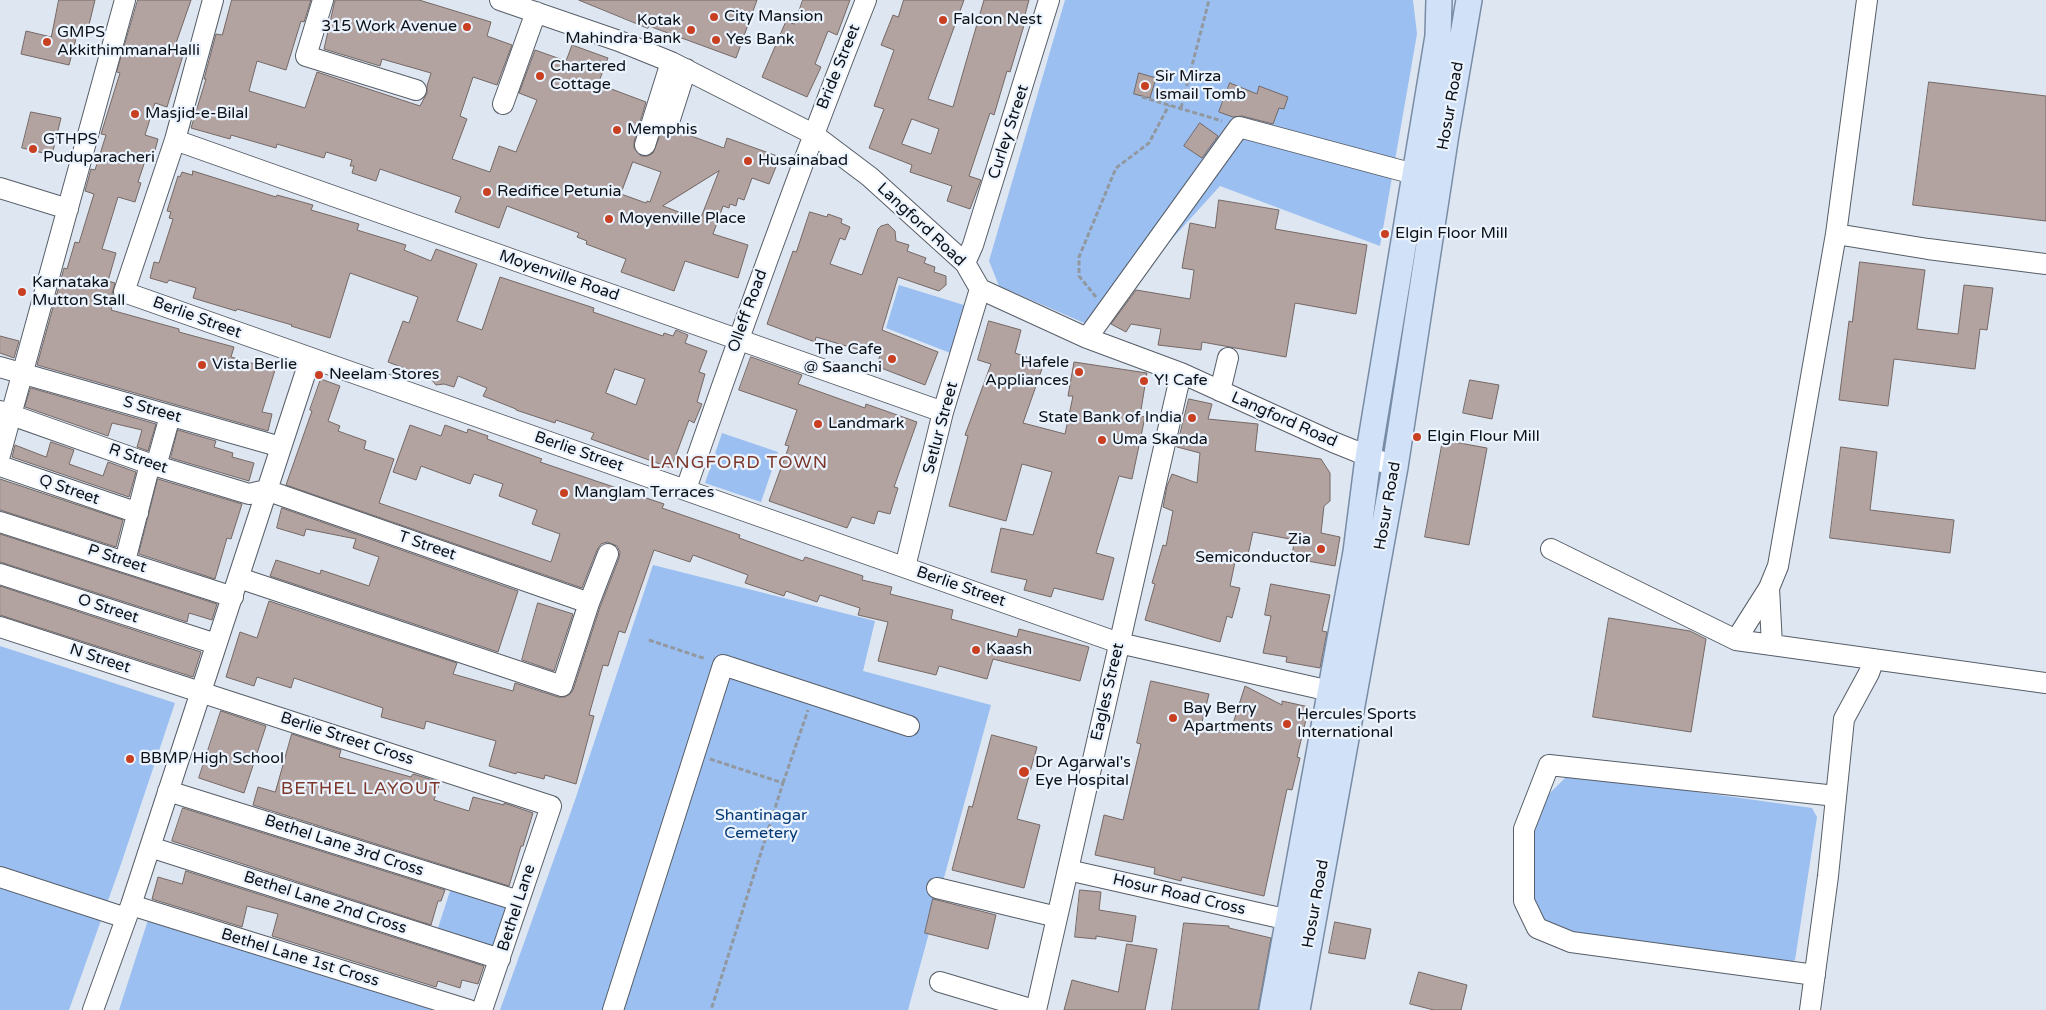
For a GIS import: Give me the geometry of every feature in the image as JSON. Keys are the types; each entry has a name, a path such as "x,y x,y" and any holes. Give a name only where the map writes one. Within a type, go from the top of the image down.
{"main road":[{"name":"Hosur Road","path":"1272,1010 1356,552 1368,458 1438,36 1439,0"},
{"name":"Hosur Road","path":"1297,1010 1395,467 1446,134 1469,0"}],"street":[{"path":"0,455 6,413 23,374 125,0"},
{"name":"Berlie Street","path":"213,0 175,140 124,292 1120,643 1218,656 1330,691"},
{"path":"323,0 306,56 416,90"},
{"name":"Langford Road","path":"500,0 619,41 678,66 813,134 870,177 965,263 980,289 1087,338 1181,373 1368,458 1395,467"},
{"name":"Bride Street","path":"813,134 866,0"},
{"name":"Curley Street","path":"965,263 973,246 1049,0"},
{"path":"1736,640 1769,588 1778,566 1836,234 1867,0"},
{"path":"503,104 536,12"},
{"path":"670,119 678,66"},
{"path":"645,145 678,66"},
{"path":"1087,338 1239,127 1414,174"},
{"name":"Olleff Road","path":"686,489 738,339 813,134"},
{"name":"Moyenville Road","path":"175,140 944,412"},
{"path":"0,188 68,209"},
{"path":"1836,234 1928,249 2046,264"},
{"name":"Setlur Street","path":"905,567 944,412 980,289"},
{"path":"1220,391 1228,358"},
{"path":"93,1010 150,847 310,359"},
{"name":"S Street","path":"0,367 281,447"},
{"name":"Eagles Street","path":"1035,1010 1181,373"},
{"name":"R Street","path":"6,413 153,465 249,494 266,490"},
{"path":"125,561 153,465 170,416"},
{"name":"Q Street","path":"0,466 138,514"},
{"name":"T Street","path":"266,490 589,603"},
{"name":"P Street","path":"0,522 233,597"},
{"path":"1552,549 1736,640 2046,683"},
{"path":"239,578 562,686 589,603 608,554"},
{"name":"O Street","path":"0,574 216,644"},
{"path":"1769,588 1772,645"},
{"name":"N Street","path":"0,627 201,692"},
{"path":"1810,1010 1844,720 1869,673 1874,659"},
{"path":"613,1010 723,665 909,726"},
{"name":"Berlie Street Cross","path":"201,692 551,806"},
{"path":"1815,975 1571,942 1537,928 1524,901 1524,829 1549,766 1836,796"},
{"name":"Bethel Lane 3rd Cross","path":"168,791 519,902"},
{"name":"Bethel Lane","path":"482,1010 551,806"},
{"name":"Bethel Lane 2nd Cross","path":"150,847 500,959"},
{"name":"Hosur Road Cross","path":"1068,870 1289,920"},
{"name":"Bethel Lane 1st Cross","path":"0,877 470,1010"},
{"path":"937,888 1057,917"},
{"path":"940,982 1035,1010"}],"path":[{"path":"1181,108 1210,0"},
{"path":"1142,97 1216,119"},
{"path":"1107,310 1079,276 1079,257 1116,168 1148,143 1169,105"},
{"path":"649,640 723,665"},
{"path":"711,1010 813,694"},
{"path":"695,755 783,783"}],"green space":[{"path":"1065,0 1413,0 1417,34 1380,246 1220,186 1141,273 1098,329 999,286 989,261"},
{"path":"899,285 967,306 953,354 886,328"},
{"path":"722,433 778,452 761,502 705,483"},
{"name":"Shantinagar Cemetery","path":"653,565 875,621 863,671 991,705 908,1010 500,1010 574,803"},
{"path":"0,646 175,703 120,867 69,1010 0,1010"},
{"path":"1569,774 1812,808 1817,817 1795,960 1782,966 1549,934 1526,892 1535,808"},
{"path":"452,885 513,905 497,953 436,934"},
{"path":"149,917 441,1010 119,1010"}],"building":[{"path":"59,0 95,0 87,33 78,31 69,65 21,54 26,31 51,37"},
{"path":"138,0 191,0 175,46 185,49 167,107 155,103 145,135 158,139 154,154 148,152 138,182 141,183 135,202 118,197 102,249 116,253 108,281 115,283 111,310 234,347 231,357 275,370 262,412 272,414 268,431 37,365 64,268 67,269 75,242 79,243 94,194 85,191 91,169 95,170 106,135 101,134 120,73 117,72"},
{"path":"232,0 311,0 304,22 301,21 286,70 257,61 249,91 305,108 317,72 420,106 427,93 431,73 382,59 380,66 324,49 335,0 419,0 491,22 487,36 512,45 497,85 473,77 460,116 467,119 452,159 490,172 499,146 516,152 537,100 519,93 535,50 566,61 572,45 608,58 598,84 646,102 634,142 634,148 641,156 648,156 653,153 663,128 675,130 724,148 727,138 780,157 769,184 752,178 744,200 738,198 736,206 730,204 729,208 723,206 713,234 748,245 738,278 685,261 674,291 621,272 626,259 586,244 587,241 577,237 579,233 507,206 499,228 455,212 461,197 380,169 376,181 352,173 354,166 350,166 352,160 326,152 324,158 277,144 276,148 231,135 230,139 191,128 206,79 204,79 216,34 222,35","holes":["633,162 661,172 650,202 647,201 646,203 621,194","719,171 700,220 663,206"]},
{"name":"City Mansion","path":"579,0 757,0 736,58 649,26 648,28"},
{"path":"803,0 850,0 837,35 828,31 815,64 821,67 807,97 762,77 786,21 794,24"},
{"path":"904,0 964,0 928,99 953,107 984,0 1029,0 1023,22 1025,22 1010,72 1007,71 994,115 990,113 969,176 981,180 970,209 947,201 952,186 910,172 912,165 869,148 884,109 874,106 894,50 881,45 893,15 898,17","holes":["912,119 939,129 931,154 902,144"]},
{"name":"Sir Mirza Ismail Tomb","path":"1139,73 1156,78 1150,98 1134,94"},
{"path":"1929,82 2046,96 2046,221 1913,205"},
{"path":"1230,83 1257,94 1259,86 1288,97 1284,109 1279,108 1273,124 1242,116 1233,117 1219,112"},
{"path":"31,112 61,118 52,155 22,148"},
{"path":"1200,123 1218,136 1202,158 1184,146"},
{"path":"193,171 276,197 277,195 313,205 311,210 359,224 357,230 406,245 404,250 431,261 436,249 477,264 457,321 482,330 500,277 594,308 593,312 663,336 664,333 673,336 676,330 688,335 685,343 707,351 699,372 705,374 697,402 702,404 694,423 689,420 671,468 591,439 594,433 556,420 555,423 516,410 483,396 487,388 458,376 454,387 444,384 436,385 430,378 388,362 403,321 409,323 418,297 350,273 330,338 292,325 193,298 196,288 169,280 167,283 150,278 154,262 159,263 173,219 169,218 171,212 167,211 178,176 180,177 182,172 192,175","holes":["615,369 645,379 636,405 606,393"]},
{"path":"1219,200 1279,210 1275,229 1367,245 1356,314 1295,303 1286,357 1202,342 1201,350 1158,345 1161,329 1131,324 1126,332 1111,324 1136,290 1190,299 1194,270 1182,268 1190,223 1215,228"},
{"path":"810,212 827,217 828,214 842,219 841,223 850,227 845,240 840,238 830,264 862,275 878,229 888,224 895,231 896,241 909,245 907,251 926,258 924,263 935,267 934,272 946,276 946,285 939,291 898,277 882,330 938,352 925,385 876,366 880,356 816,337 815,342 767,324 793,251 796,252"},
{"path":"1860,262 1925,270 1917,329 1958,334 1964,285 1993,288 1987,330 1980,329 1975,369 1894,359 1888,406 1839,400 1849,321 1852,322"},
{"path":"989,321 1021,330 1015,353 1044,363 1023,423 1065,434 1073,396 1068,396 1074,362 1147,373 1140,416 1145,417 1132,479 1119,476 1096,553 1114,558 1103,600 1054,588 1051,597 1024,590 1027,580 991,572 1001,528 1033,535 1052,472 1022,464 1006,521 949,506 968,436 965,435 991,364 978,360"},
{"path":"0,336 19,341 14,358 0,353"},
{"path":"751,357 802,375 798,384 865,408 866,404 917,422 894,487 898,488 890,514 878,511 874,524 852,517 847,528 769,501 789,446 785,445 797,410 739,390"},
{"path":"321,379 340,386 328,421 340,426 338,431 366,441 364,449 394,459 379,503 551,562 560,534 532,524 537,510 499,496 503,484 474,474 470,484 421,466 416,480 393,472 410,425 441,436 445,425 467,433 468,429 488,436 487,439 542,459 540,462 664,504 662,508 740,535 739,538 803,561 805,557 863,576 862,580 892,587 890,594 953,610 951,619 1017,637 1019,629 1089,647 1080,681 993,659 987,679 939,666 936,675 878,661 888,622 858,615 860,608 820,595 817,602 786,591 784,596 745,583 748,575 693,555 690,562 654,550 625,633 619,631 608,666 603,665 589,715 594,716 576,784 545,775 544,779 517,772 516,774 489,766 496,741 426,721 424,729 381,717 383,708 294,678 291,688 257,677 254,686 226,677 240,632 257,638 269,601 457,663 453,674 513,691 515,683 558,697 565,697 573,690 600,607 619,558 620,552 617,546 607,542 601,544 582,588 286,485"},
{"path":"1470,380 1499,385 1492,419 1463,413"},
{"path":"31,388 156,424 148,451 137,447 142,430 112,423 108,436 25,407"},
{"path":"1189,399 1212,404 1208,419 1258,424 1255,451 1321,459 1330,473 1330,501 1324,506 1321,533 1340,537 1335,566 1291,558 1295,540 1253,532 1247,559 1236,557 1230,586 1240,588 1232,618 1227,616 1220,642 1145,620 1155,584 1152,583 1163,545 1166,546 1173,511 1163,507 1167,486 1172,474 1197,483 1200,453 1177,447"},
{"path":"178,430 216,441 214,447 233,453 232,457 254,463 249,481 171,458"},
{"path":"1443,440 1487,448 1469,545 1425,537"},
{"path":"51,442 74,450 69,464 103,476 108,462 136,472 129,497 12,457 15,445 46,457"},
{"path":"1841,447 1877,452 1870,510 1954,520 1950,553 1830,538"},
{"path":"0,479 123,520 116,547 0,510"},
{"path":"158,479 242,504 231,539 227,538 215,579 139,554"},
{"path":"282,508 518,591 498,652 270,576 276,560 320,574 321,570 369,586 379,557 353,548 356,539 306,529 304,536 277,528"},
{"path":"0,534 217,604 212,620 189,613 187,622 0,562"},
{"path":"1271,584 1330,595 1322,631 1327,632 1320,668 1286,662 1287,657 1263,653 1271,616 1265,615"},
{"path":"0,586 201,652 193,677 0,615"},
{"path":"538,603 573,614 554,671 522,660"},
{"path":"1609,618 1690,631 1706,639 1691,732 1593,717"},
{"path":"1151,681 1209,694 1201,726 1230,733 1245,686 1282,705 1282,701 1309,707 1297,757 1300,758 1292,790 1287,789 1264,896 1182,877 1181,881 1154,874 1155,868 1095,855 1104,815 1123,820 1141,744 1137,743"},
{"path":"221,711 266,726 244,793 199,778"},
{"path":"292,734 341,750 339,757 411,777 413,774 440,782 434,800 469,811 473,797 504,805 504,803 533,813 509,886 253,805 258,787 275,792"},
{"path":"992,735 1037,747 1017,819 1040,825 1024,888 952,870 969,806 972,807"},
{"path":"183,808 445,890 441,901 438,901 431,925 172,841"},
{"path":"186,871 484,966 478,984 462,980 460,988 438,981 436,987 272,936 278,914 247,906 242,927 152,899 158,877 182,884"},
{"path":"1080,890 1101,892 1099,910 1136,916 1132,942 1096,936 1096,939 1075,937"},
{"path":"933,899 996,915 988,949 925,933"},
{"path":"1335,922 1371,929 1365,959 1329,953"},
{"path":"1184,923 1229,926 1229,928 1271,938 1258,1010 1172,1010"},
{"path":"1127,944 1157,949 1145,1010 1064,1010 1072,980 1118,992"},
{"path":"1419,972 1467,985 1461,1010 1434,1010 1410,1004"}],"place":[{"name":"City Mansion","path":"714,17"},
{"name":"Falcon Nest","path":"943,20"},
{"name":"315 Work Avenue","path":"467,27"},
{"name":"Kotak Mahindra Bank","path":"691,30"},
{"name":"Yes Bank","path":"716,40"},
{"name":"GMPS AkkithimmanaHalli","path":"47,42"},
{"name":"Chartered Cottage","path":"540,76"},
{"name":"Sir Mirza Ismail Tomb","path":"1145,86"},
{"name":"Masjid-e-Bilal","path":"135,114"},
{"name":"Memphis","path":"617,130"},
{"name":"GTHPS Puduparacheri","path":"33,149"},
{"name":"Husainabad","path":"748,161"},
{"name":"Redifice Petunia","path":"487,192"},
{"name":"Moyenville Place","path":"609,219"},
{"name":"Elgin Floor Mill","path":"1385,234"},
{"name":"Karnataka Mutton Stall","path":"22,292"},
{"name":"The Cafe @ Saanchi","path":"892,359"},
{"name":"Vista Berlie","path":"202,365"},
{"name":"Hafele Appliances","path":"1079,372"},
{"name":"Neelam Stores","path":"319,375"},
{"name":"Y! Cafe","path":"1144,381"},
{"name":"State Bank of India","path":"1192,418"},
{"name":"Landmark","path":"818,424"},
{"name":"Elgin Flour Mill","path":"1417,437"},
{"name":"Uma Skanda","path":"1102,440"},
{"name":"Manglam Terraces","path":"564,493"},
{"name":"Zia Semiconductor","path":"1321,549"},
{"name":"Kaash","path":"976,650"},
{"name":"Bay Berry Apartments","path":"1173,718"},
{"name":"Hercules Sports International","path":"1287,724"},
{"name":"BBMP High School","path":"130,759"},
{"name":"Dr Agarwal's Eye Hospital","path":"1024,772"}],"district":[{"name":"LANGFORD TOWN","path":"739,463"},
{"name":"BETHEL LAYOUT","path":"361,789"}]}
